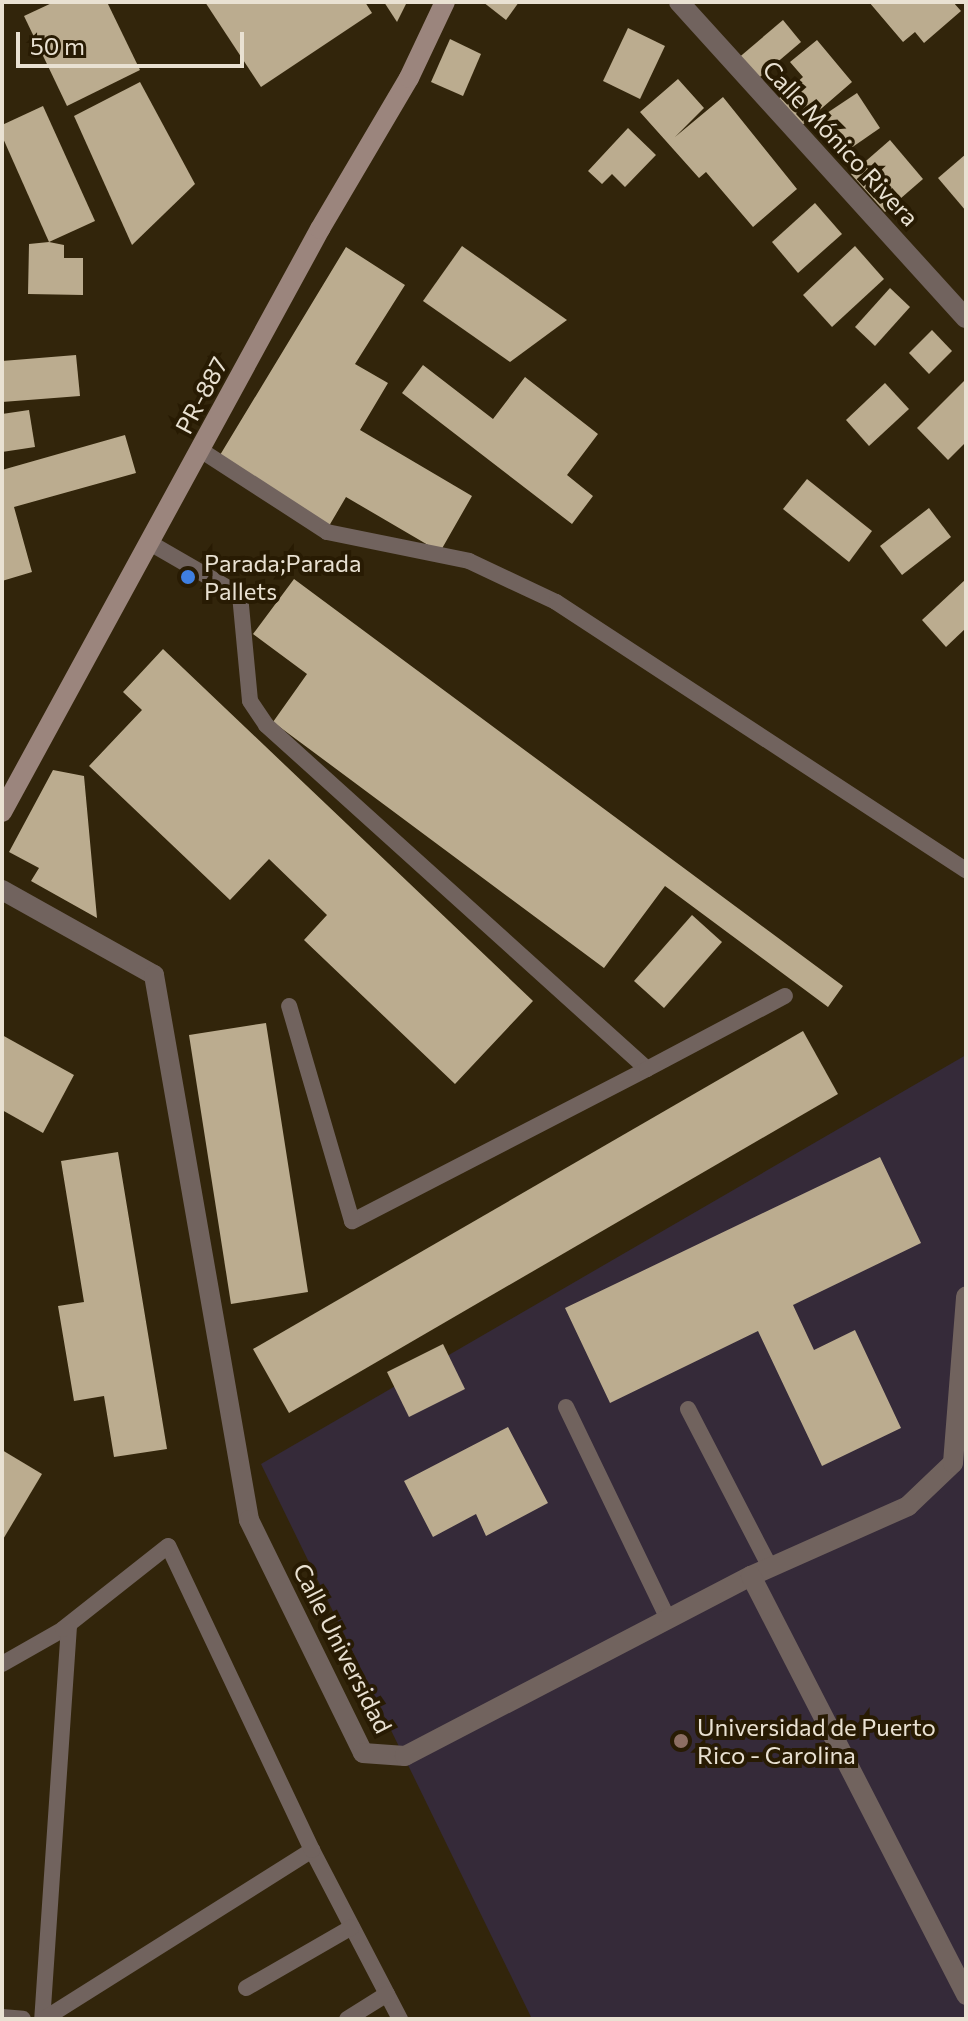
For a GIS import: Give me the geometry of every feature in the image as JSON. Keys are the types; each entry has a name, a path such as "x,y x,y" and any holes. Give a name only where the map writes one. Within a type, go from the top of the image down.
{"street":[{"name":"PR-887","path":"2,812 202,451 320,229 409,78 445,2"},
{"name":"Calle Mónico Rivera","path":"679,2 966,318"},
{"name":"Calle Universidad","path":"2,890 154,975 249,1520 363,1753 405,1756 761,1572 908,1506 953,1463 966,1297"},
{"path":"761,1572 966,1995"}],"lane":[{"path":"202,451 327,532 469,561 556,602 966,870"},
{"path":"150,543 240,595 250,701 266,725 647,1069"},
{"path":"289,1006 352,1221 785,996"},
{"path":"566,1407 668,1619"},
{"path":"688,1409 761,1572"},
{"path":"63,1629 168,1546 312,1850 400,2019"},
{"path":"2,1664 69,1626 43,2019"},
{"path":"43,2019 312,1850"},
{"path":"246,1988 352,1927"},
{"path":"347,2019 387,1994"},
{"path":"2,2017 23,2019"}],"shaded area":[{"name":"Universidad de Puerto Rico - Carolina","path":"966,1055 966,2019 532,2019 261,1464"}],"building":[{"path":"54,2 107,2 140,70 67,106 24,16"},
{"path":"205,2 365,2 372,13 261,87"},
{"path":"384,2 407,2 397,22"},
{"path":"483,2 519,2 506,20"},
{"path":"869,2 953,2 961,11 924,43 915,32 903,42"},
{"path":"783,20 801,42 754,82 736,60"},
{"path":"628,28 665,46 640,99 603,81"},
{"path":"450,39 481,54 463,96 431,82"},
{"path":"817,40 852,82 800,127 777,100 803,77 790,62"},
{"path":"678,79 704,108 675,137 723,97 797,189 753,227 706,172 699,178 640,112"},
{"path":"140,82 195,184 132,245 74,116"},
{"path":"857,93 880,128 841,155 818,119"},
{"path":"43,106 95,221 49,242 2,136 2,125"},
{"path":"628,128 656,155 625,187 612,174 602,184 588,171"},
{"path":"890,140 923,179 885,212 851,174"},
{"path":"966,154 966,211 938,178"},
{"path":"815,203 842,234 798,273 772,242"},
{"path":"49,242 64,245 64,258 83,258 83,295 28,294 29,244"},
{"path":"462,246 567,320 510,362 423,301"},
{"path":"855,246 884,279 832,327 803,295"},
{"path":"346,247 405,285 355,364 388,383 360,430 472,496 440,552 346,497 329,526 217,460"},
{"path":"890,288 910,307 875,346 855,327"},
{"path":"932,330 952,351 929,374 909,353"},
{"path":"76,355 80,396 2,402 2,361"},
{"path":"423,365 493,419 525,377 598,434 567,475 593,496 572,524 402,393"},
{"path":"966,379 966,442 948,460 917,428"},
{"path":"885,383 909,409 869,446 846,420"},
{"path":"29,410 35,447 2,452 2,414"},
{"path":"125,435 136,473 14,507 32,572 2,581 2,470"},
{"path":"807,479 872,531 849,562 783,509"},
{"path":"929,508 951,537 902,575 880,546"},
{"path":"294,579 843,986 828,1007 665,886 604,968 273,722 307,674 253,634"},
{"path":"966,579 966,628 946,647 922,620"},
{"path":"163,649 533,1001 455,1084 304,940 327,915 269,859 230,900 89,766 142,710 123,692"},
{"path":"53,770 84,776 97,918 31,881 39,868 9,852"},
{"path":"692,915 722,942 664,1008 634,981"},
{"path":"266,1023 308,1292 231,1304 189,1035"},
{"path":"803,1031 838,1094 289,1413 253,1349"},
{"path":"2,1035 74,1075 43,1133 2,1110"},
{"path":"118,1152 167,1449 114,1457 104,1396 74,1401 58,1306 84,1302 61,1161"},
{"path":"880,1157 921,1243 793,1305 814,1350 855,1330 901,1428 822,1466 758,1331 610,1403 565,1308"},
{"path":"443,1344 465,1389 409,1417 387,1372"},
{"path":"508,1427 548,1503 486,1536 476,1514 433,1537 404,1481"},
{"path":"2,1450 42,1474 2,1541"}],"place":[{"name":"Parada;Parada Pallets","path":"188,577"},
{"name":"Universidad de Puerto Rico - Carolina","path":"681,1741"}]}
